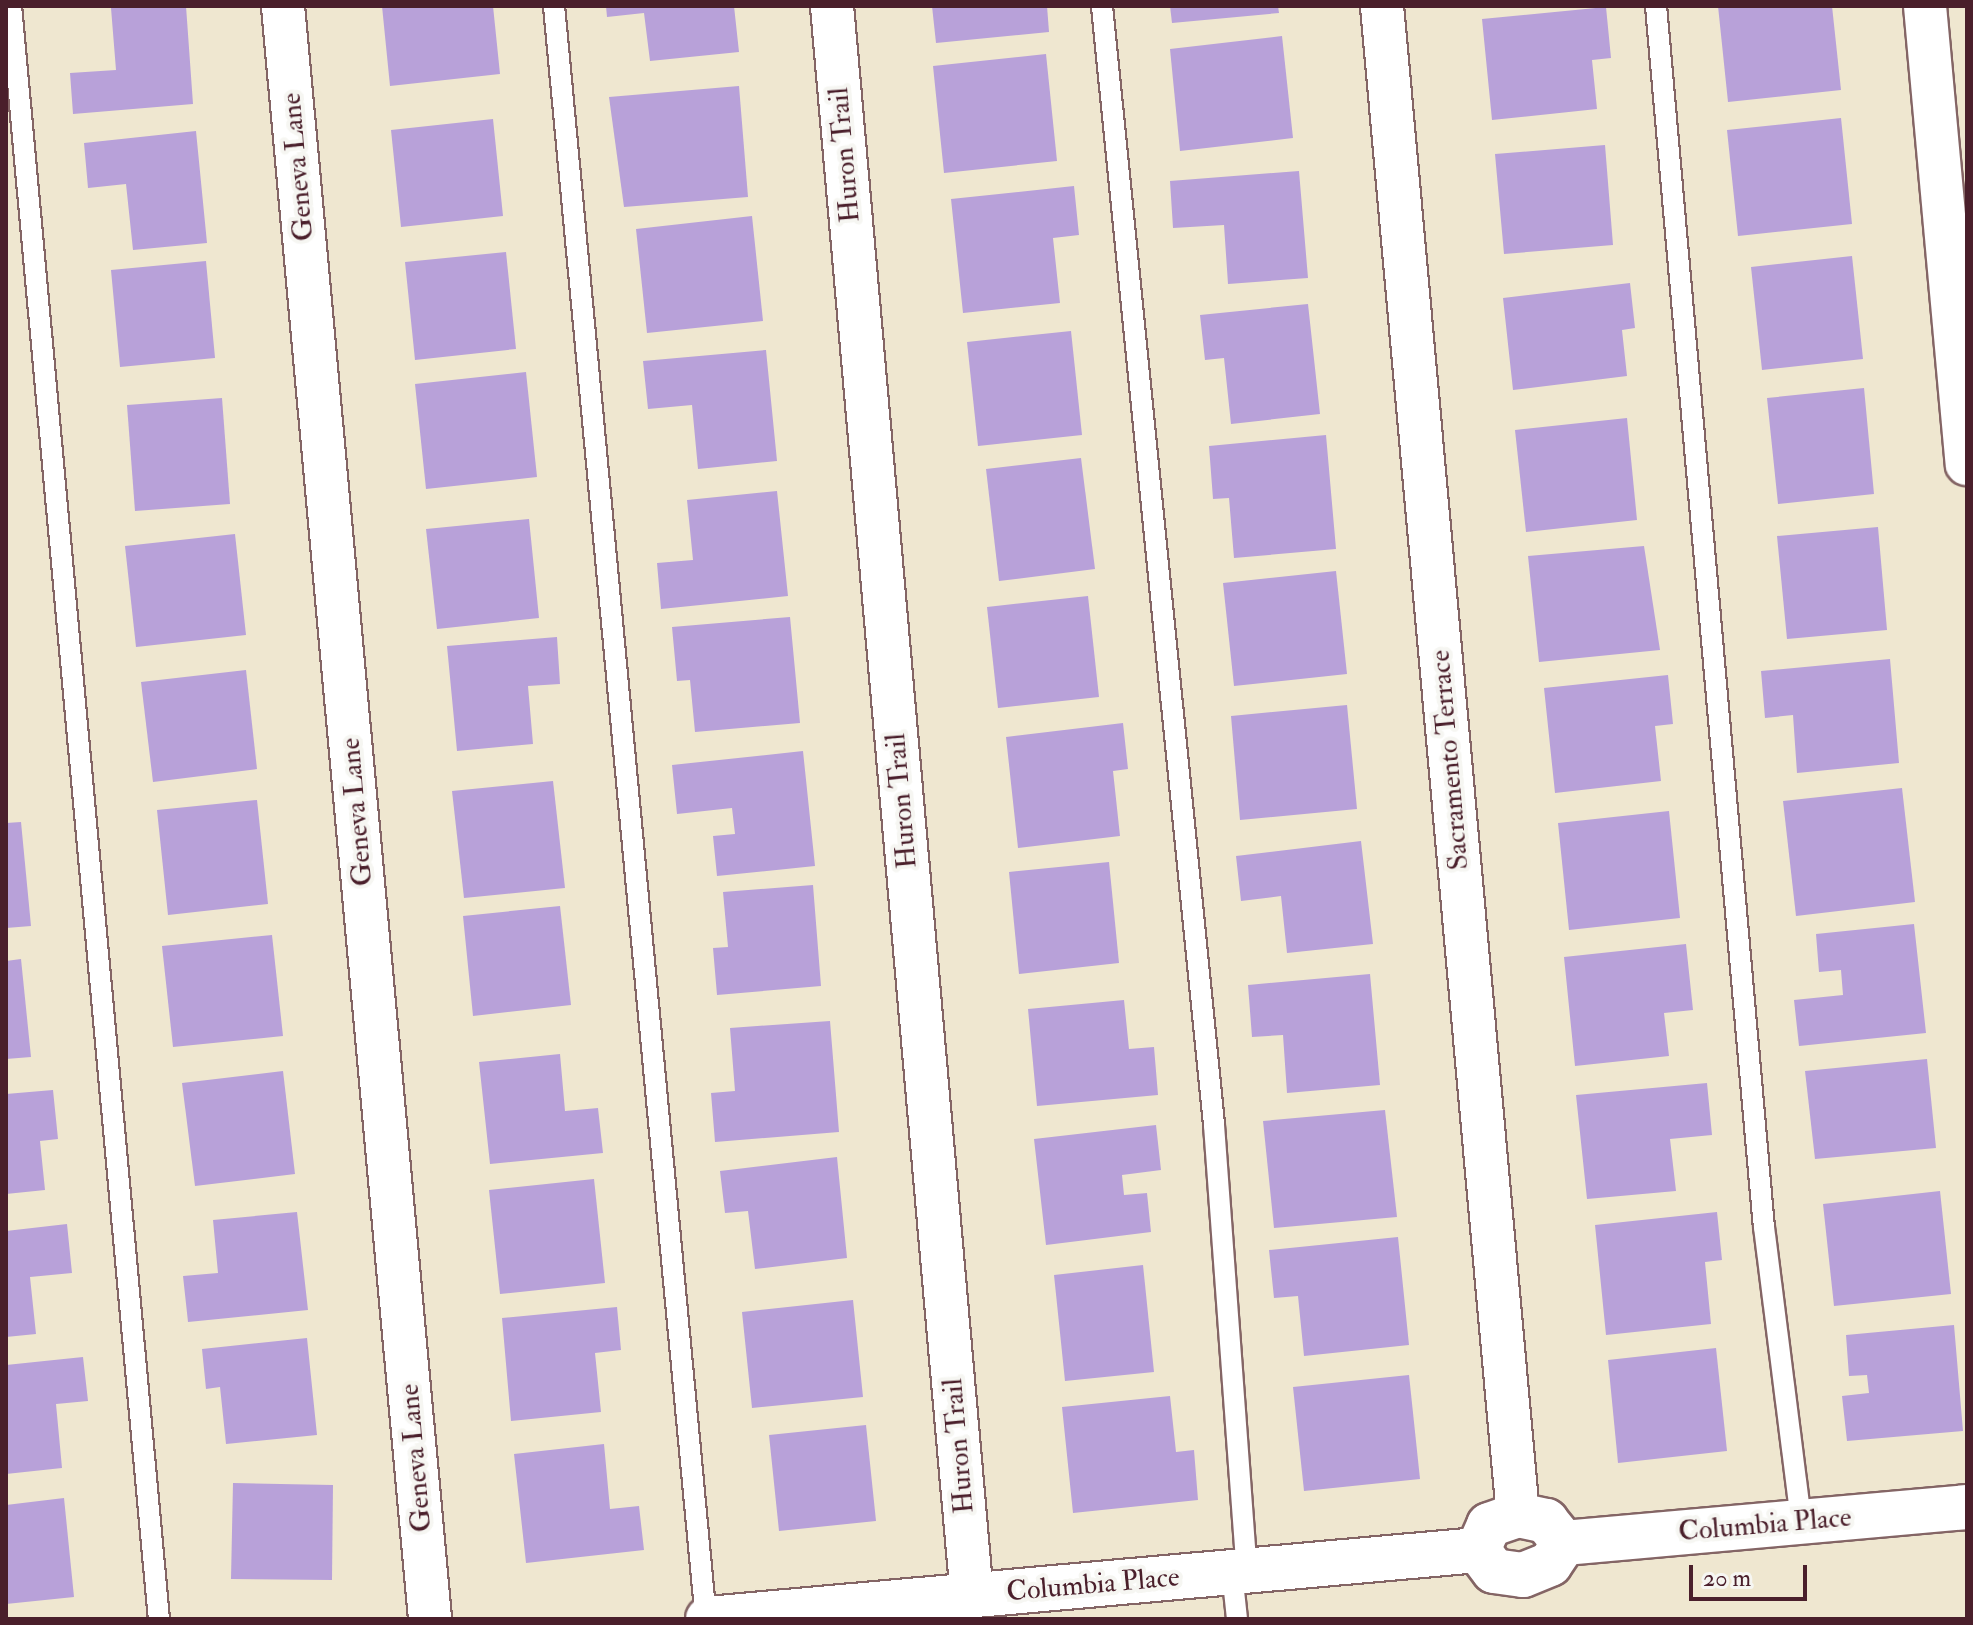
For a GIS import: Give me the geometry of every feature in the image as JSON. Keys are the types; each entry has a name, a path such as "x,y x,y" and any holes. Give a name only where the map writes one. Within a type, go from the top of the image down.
{"street":[{"name":"Geneva Lane","path":"283,6 430,1619"},
{"name":"Huron Trail","path":"832,6 972,1596"},
{"name":"Sacramento Terrace","path":"1382,6 1518,1515"},
{"path":"1925,6 1967,464"},
{"name":"Columbia Place","path":"1564,1543 1967,1507"},
{"path":"1518,1515 1546,1521 1564,1543 1550,1564 1523,1575 1494,1571 1478,1550 1489,1525 1518,1515"},
{"name":"Columbia Place","path":"707,1619 1478,1550"}],"lane":[{"path":"11,6 159,1619"},
{"path":"554,6 707,1619"},
{"path":"1102,6 1214,1125 1239,1572 1237,1619"},
{"path":"1656,6 1764,1227 1801,1521"}],"building":[{"path":"186,6 193,104 73,114 70,73 116,70 111,8"},
{"path":"382,6 493,6 500,74 390,86"},
{"path":"606,6 734,6 739,52 650,61 644,13 607,17"},
{"path":"932,6 1047,6 1049,32 936,43"},
{"path":"1170,6 1278,6 1279,13 1172,23"},
{"path":"1718,6 1832,6 1841,90 1728,102"},
{"path":"1606,7 1611,58 1592,60 1597,109 1492,120 1482,19"},
{"path":"1282,36 1293,138 1180,151 1170,49"},
{"path":"1046,54 1057,161 944,173 933,66"},
{"path":"739,86 748,197 624,207 609,97"},
{"path":"1841,118 1852,224 1738,236 1727,130"},
{"path":"493,119 503,216 401,227 391,130"},
{"path":"196,131 207,243 133,250 126,184 88,188 84,143"},
{"path":"1605,145 1613,245 1504,254 1495,154"},
{"path":"1299,171 1308,278 1228,284 1224,225 1173,228 1170,181"},
{"path":"1074,186 1079,235 1053,238 1060,303 963,313 951,199"},
{"path":"752,216 763,321 647,333 636,229"},
{"path":"506,252 516,349 415,360 405,262"},
{"path":"1852,256 1863,359 1762,370 1751,267"},
{"path":"206,261 215,358 120,367 111,270"},
{"path":"1630,283 1635,328 1622,330 1627,376 1513,390 1503,298"},
{"path":"1308,304 1320,414 1231,424 1224,358 1205,360 1200,315"},
{"path":"1071,331 1082,435 978,446 967,342"},
{"path":"766,350 777,461 698,469 692,405 648,409 643,361"},
{"path":"526,372 537,477 426,489 415,384"},
{"path":"1864,388 1874,494 1778,504 1767,398"},
{"path":"222,398 230,504 135,511 127,405"},
{"path":"1627,418 1637,520 1526,532 1515,430"},
{"path":"1326,435 1336,549 1234,558 1229,498 1213,499 1209,446"},
{"path":"1081,458 1095,569 999,581 986,469"},
{"path":"777,491 788,596 661,609 657,563 693,560 687,500"},
{"path":"529,519 539,618 437,629 426,529"},
{"path":"1878,527 1887,630 1787,639 1777,536"},
{"path":"235,534 246,635 136,647 125,546"},
{"path":"1644,546 1660,650 1539,662 1528,556"},
{"path":"1336,571 1347,674 1234,686 1223,583"},
{"path":"1088,596 1099,697 998,708 987,607"},
{"path":"790,617 800,723 695,732 690,680 677,681 672,627"},
{"path":"557,637 560,684 528,686 533,744 457,751 447,646"},
{"path":"1890,659 1899,763 1797,773 1793,715 1765,718 1761,671"},
{"path":"246,670 257,769 153,782 141,682"},
{"path":"1668,675 1673,724 1655,726 1661,781 1555,793 1544,688"},
{"path":"1347,705 1357,809 1240,820 1231,716"},
{"path":"1123,723 1128,769 1113,771 1120,836 1018,848 1006,737"},
{"path":"803,751 815,866 717,876 713,836 735,834 732,808 677,814 672,765"},
{"path":"553,781 565,888 464,898 452,791"},
{"path":"1902,788 1915,902 1796,916 1783,801"},
{"path":"257,800 268,904 168,915 157,810"},
{"path":"1669,811 1680,918 1569,930 1558,823"},
{"path":"21,822 31,926 6,928 6,823"},
{"path":"1361,841 1373,944 1287,953 1281,896 1241,901 1236,856"},
{"path":"1109,862 1119,963 1019,974 1009,872"},
{"path":"813,885 821,986 717,995 713,948 728,947 723,892"},
{"path":"560,906 571,1005 473,1016 463,916"},
{"path":"1914,924 1926,1033 1799,1046 1794,1000 1843,995 1841,970 1819,972 1816,934"},
{"path":"272,935 283,1036 173,1047 162,946"},
{"path":"1686,944 1693,1010 1664,1013 1669,1056 1575,1066 1564,957"},
{"path":"21,959 31,1057 6,1059 6,961"},
{"path":"1370,974 1380,1085 1287,1093 1283,1035 1252,1037 1248,985"},
{"path":"1124,1000 1129,1049 1154,1047 1158,1095 1037,1106 1028,1009"},
{"path":"830,1021 839,1132 715,1142 711,1093 735,1091 730,1028"},
{"path":"560,1054 565,1111 598,1108 603,1153 490,1164 479,1062"},
{"path":"1927,1059 1936,1148 1815,1159 1805,1071"},
{"path":"283,1071 295,1174 195,1186 182,1083"},
{"path":"1707,1083 1712,1135 1670,1139 1676,1191 1587,1199 1576,1095"},
{"path":"53,1090 58,1139 40,1141 45,1190 6,1194 6,1094"},
{"path":"1385,1110 1397,1217 1274,1228 1263,1121"},
{"path":"1156,1125 1161,1170 1122,1175 1124,1195 1147,1193 1151,1232 1046,1245 1034,1139"},
{"path":"837,1157 847,1258 755,1269 748,1211 725,1213 720,1171"},
{"path":"594,1179 605,1283 500,1294 489,1190"},
{"path":"1940,1191 1951,1294 1834,1306 1823,1204"},
{"path":"297,1212 308,1310 188,1322 183,1276 218,1273 213,1220"},
{"path":"1717,1212 1722,1260 1705,1262 1711,1324 1606,1335 1595,1225"},
{"path":"67,1224 72,1273 30,1277 36,1334 6,1337 6,1231"},
{"path":"1398,1237 1409,1345 1304,1356 1298,1296 1274,1298 1269,1250"},
{"path":"1143,1265 1154,1372 1065,1381 1054,1275"},
{"path":"853,1300 863,1397 752,1408 742,1312"},
{"path":"617,1307 621,1350 595,1353 601,1412 511,1421 502,1318"},
{"path":"1954,1325 1963,1431 1847,1441 1842,1396 1869,1393 1867,1375 1849,1376 1846,1335"},
{"path":"307,1338 317,1435 226,1444 220,1387 206,1389 202,1349"},
{"path":"1716,1348 1727,1451 1618,1463 1608,1360"},
{"path":"83,1357 88,1401 56,1404 62,1468 6,1474 6,1365"},
{"path":"1409,1375 1420,1479 1304,1491 1293,1387"},
{"path":"1170,1396 1176,1452 1194,1450 1198,1500 1073,1513 1062,1407"},
{"path":"866,1425 876,1521 779,1531 769,1435"},
{"path":"604,1444 610,1509 639,1506 644,1550 526,1563 514,1454"},
{"path":"233,1483 333,1485 332,1580 231,1579"},
{"path":"64,1498 74,1597 6,1604 6,1505"}]}
